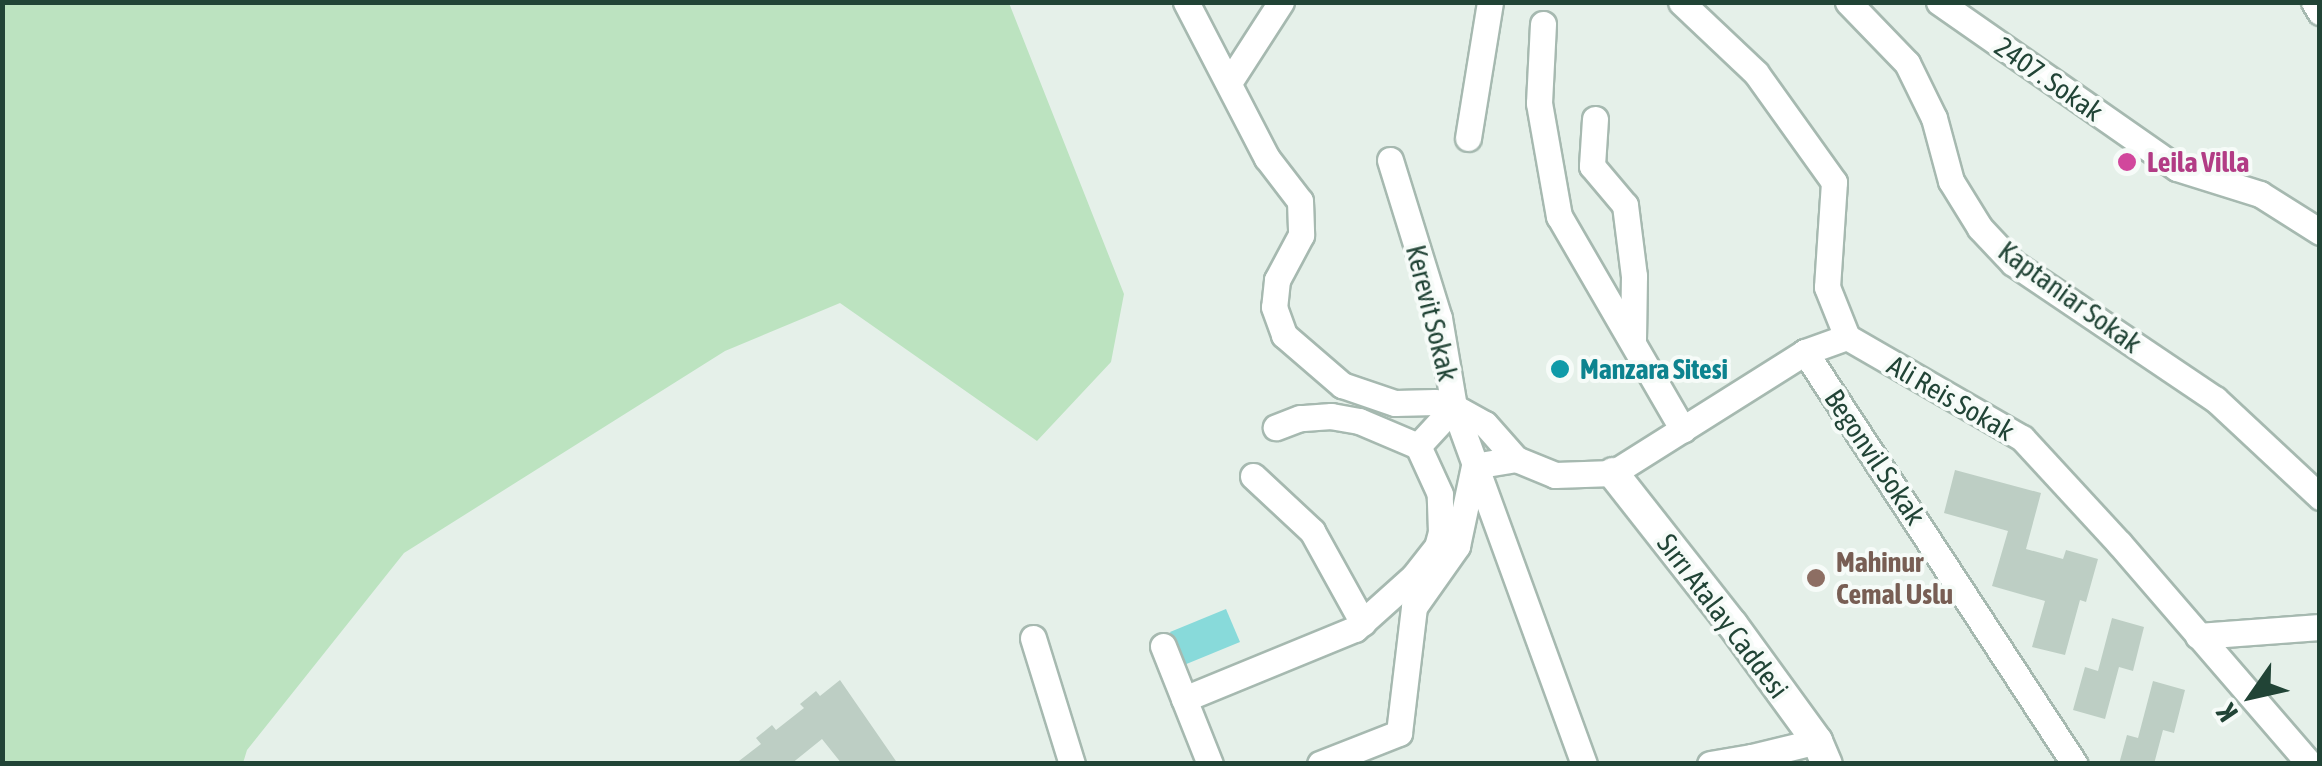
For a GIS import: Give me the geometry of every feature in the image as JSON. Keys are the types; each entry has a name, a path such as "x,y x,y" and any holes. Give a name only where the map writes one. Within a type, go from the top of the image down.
{"street":[{"path":"1186,2 1267,158 1300,201 1302,234 1277,280 1274,306 1284,335 1342,385 1395,403 1435,402 1454,408 1485,424 1516,459 1555,475 1614,474 1804,352 1847,338 1827,286 1834,182 1756,73 1681,2"},
{"path":"1230,82 1281,2"},
{"path":"1468,138 1490,2"},
{"name":"Kaptaniar Sokak","path":"1848,2 1908,64 1934,118 1950,181 1980,228 2002,252 2215,399 2320,497"},
{"name":"2407. Sokak","path":"1940,2 2177,168 2260,194 2320,232"},
{"path":"2314,2 2320,12"},
{"path":"1543,24 1539,103 1560,216 1683,430"},
{"path":"1595,118 1592,166 1625,205 1634,276 1633,342"},
{"name":"Kerevit Sokak","path":"1390,160 1439,318 1454,408 1584,764"},
{"name":"Ali Reis Sokak","path":"1847,338 2022,438 2120,543 2310,764"},
{"name":"Begonvil Sokak","path":"1804,352 2076,764"},
{"path":"1418,446 1454,408"},
{"path":"1184,699 1364,623 1437,547 1440,494 1418,446 1359,421 1331,416 1300,418 1276,427"},
{"path":"1320,764 1399,733 1414,607 1457,546 1474,466 1516,459"},
{"name":"Sırrı Atalay Caddesi","path":"1614,474 1822,752"},
{"path":"1253,476 1312,531 1364,623"},
{"path":"2198,636 2320,628"},
{"path":"1033,638 1072,764"},
{"path":"1163,646 1210,764"},
{"path":"1710,764 1822,752"}],"green space":[{"path":"2,3 1009,3 1124,294 1111,362 1037,441 840,303 725,351 404,553 247,750 243,763 3,763"}],"water":[{"path":"1226,609 1240,642 1184,665 1170,632"}],"building":[{"path":"1955,470 2041,493 2026,549 2063,559 2066,550 2098,559 2086,602 2080,600 2065,655 2032,647 2045,601 1992,586 2008,531 1944,513"},
{"path":"2112,618 2144,627 2133,671 2119,667 2105,719 2073,710 2085,667 2098,671"},
{"path":"840,680 898,764 842,764 822,739 791,764 735,764 761,744 756,738 772,725 776,730 804,708 800,704 816,691 820,696"},
{"path":"2153,681 2185,690 2174,733 2163,730 2154,764 2119,764 2127,735 2138,738"}],"place":[{"name":"Leila Villa","path":"2127,162"},
{"name":"Manzara Sitesi","path":"1560,369"},
{"name":"Mahinur Cemal Uslu","path":"1816,578"}]}
